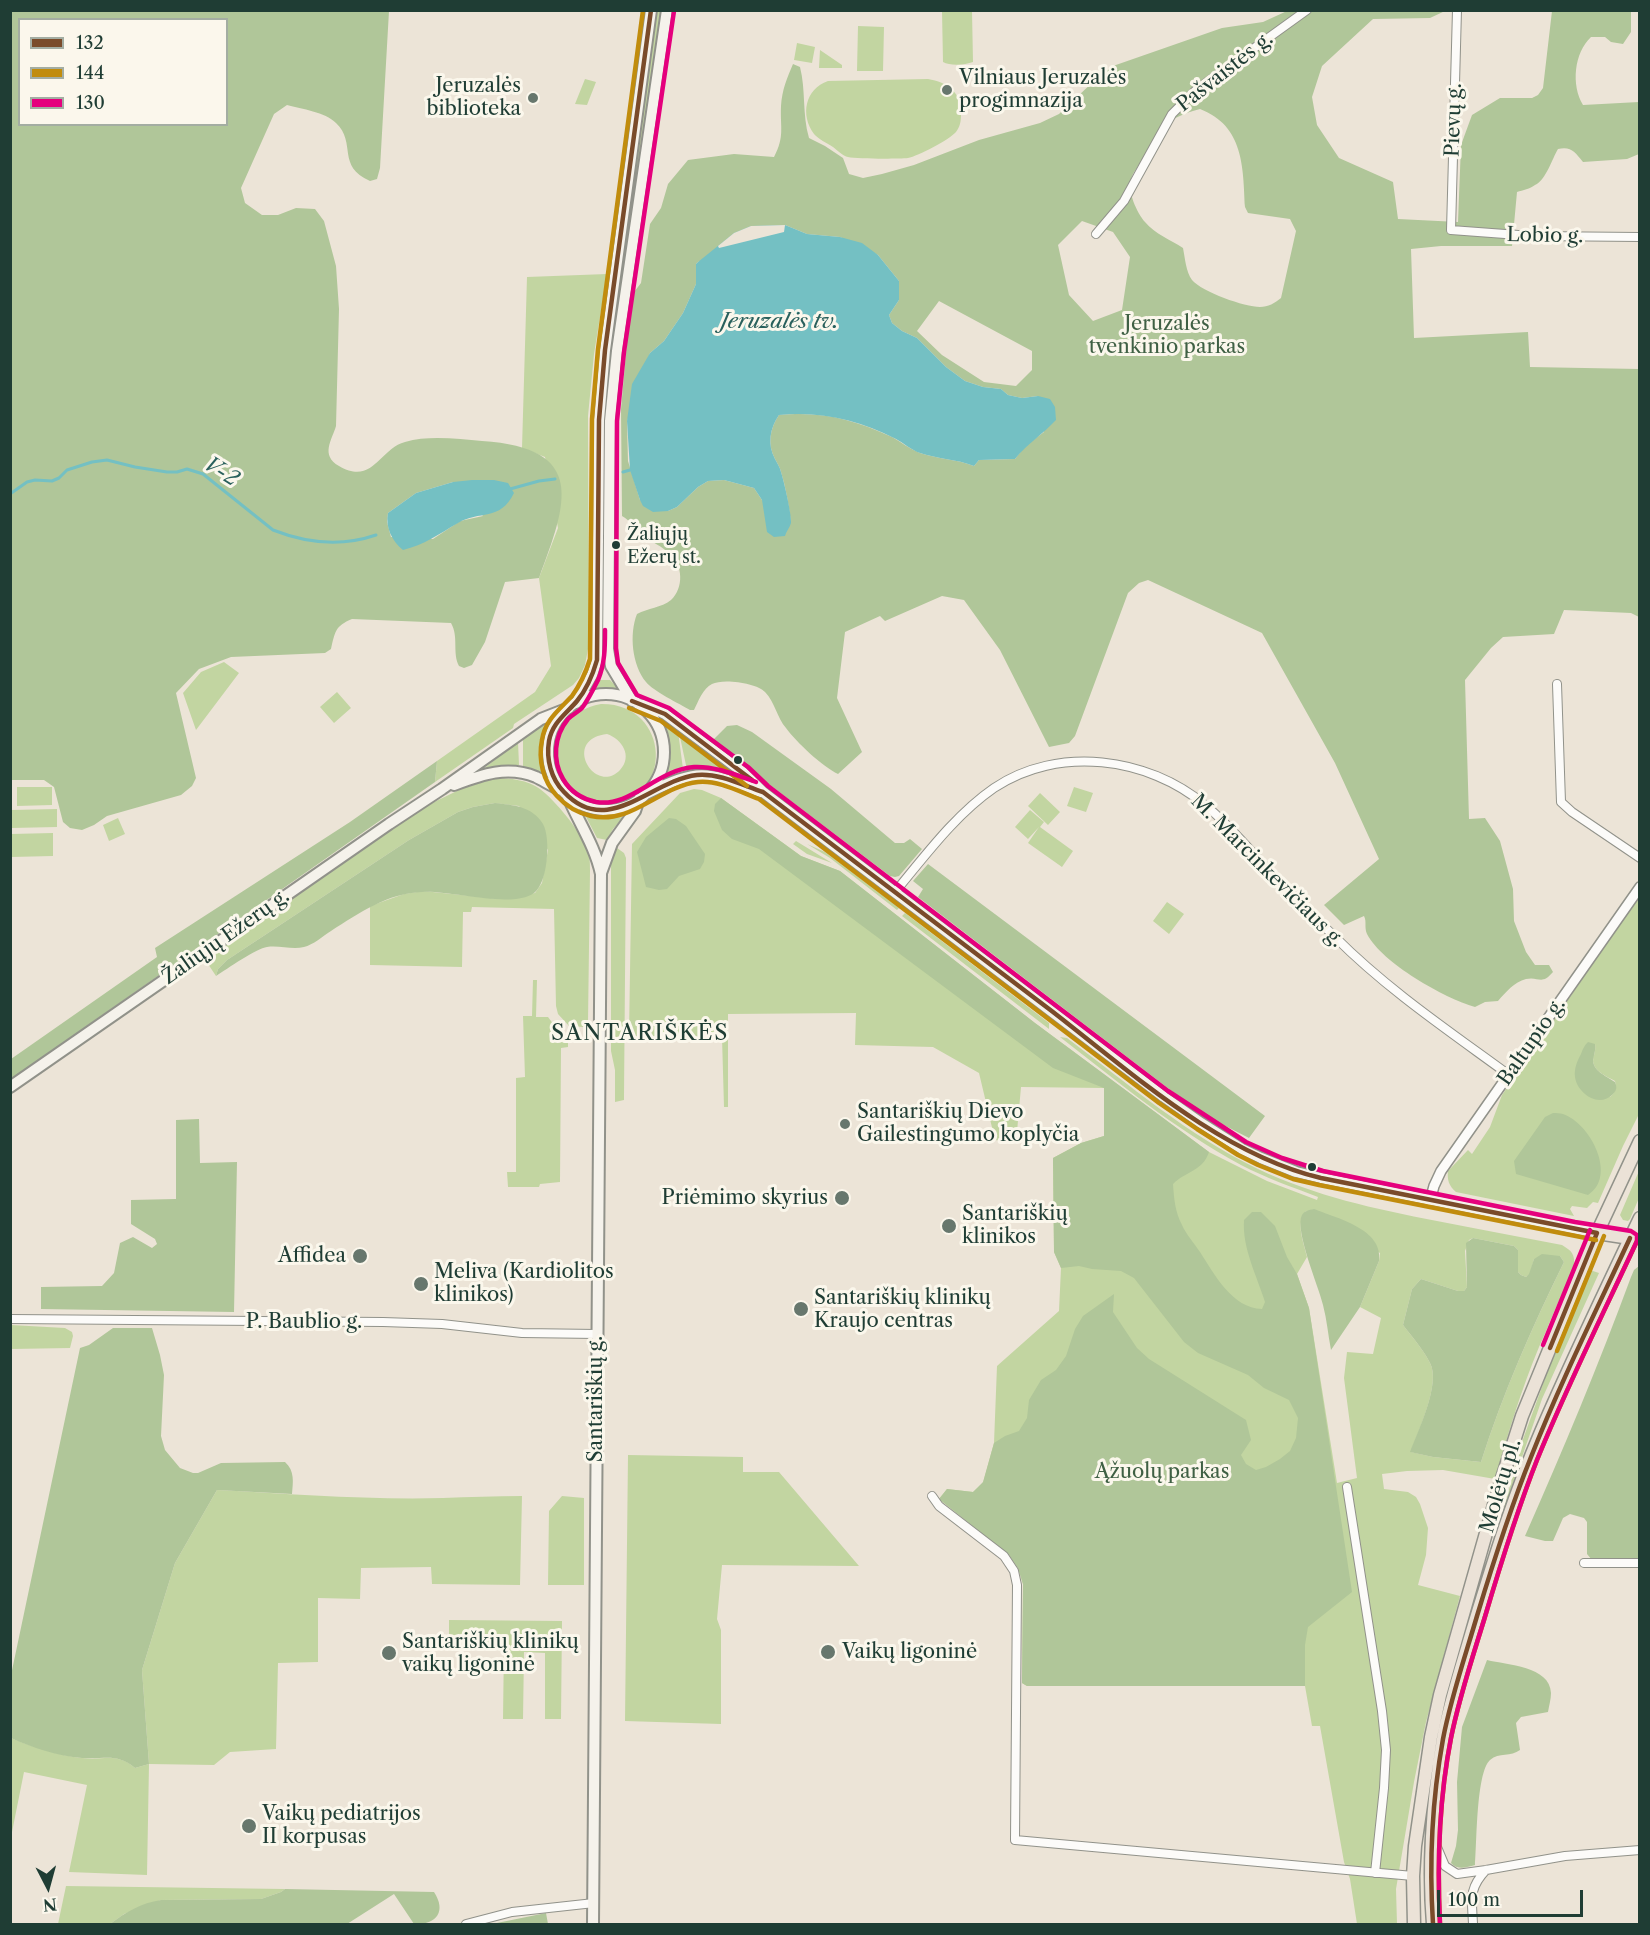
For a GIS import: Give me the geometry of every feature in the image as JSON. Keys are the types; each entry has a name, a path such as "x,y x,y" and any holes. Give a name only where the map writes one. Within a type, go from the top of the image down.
{"highway":[{"name":"Molėtų pl.","path":"1414,1924 1415,1845 1440,1695 1498,1491 1522,1416 1597,1233 1640,1141"},
{"name":"Molėtų pl.","path":"1433,1924 1433,1837 1438,1771 1453,1697 1504,1529 1540,1433 1635,1239 1640,1218"},
{"path":"1597,1233 1635,1239"}],"main road":[{"path":"651,10 605,350 599,420 597,660 592,675 553,728 549,741 549,766 554,779 565,793 585,806 603,810 622,808 673,781 699,774 721,777 763,792"},
{"path":"642,797 654,784 660,772 663,747 661,734 648,712 635,702 611,666 608,649 610,421 617,351 667,10"},
{"path":"572,705 597,695 621,697 665,714 744,773 763,792 1164,1097 1242,1149 1279,1166 1321,1178 1597,1233"},
{"name":"Žaliųjų Ežerų g.","path":"10,1087 541,719 572,705"},
{"name":"Žaliųjų Ežerų g.","path":"442,789 488,773 509,771 535,777 565,793"},
{"name":"Santariškių g.","path":"565,793 590,839 600,874 593,1924"},
{"name":"Santariškių g.","path":"600,874 612,843 629,821 642,797"}],"street":[{"name":"Pašvaistės g.","path":"1096,234 1124,201 1172,114 1196,90 1306,10"},
{"name":"Pievų g.","path":"1452,230 1457,10"},
{"name":"Lobio g.","path":"1452,230 1532,236 1640,237"},
{"path":"1557,684 1561,802 1572,813 1640,858"},
{"name":"M. Marcinkevičiaus g.","path":"895,892 931,848 966,811 1009,779 1042,768 1082,761 1102,761 1143,770 1180,787 1206,805 1311,914 1372,973 1509,1075"},
{"name":"Baltupio g.","path":"1430,1201 1434,1186 1442,1171 1640,886"},
{"name":"P. Baublio g.","path":"10,1319 383,1322 442,1324 522,1333 597,1335"},
{"path":"1347,1487 1386,1750 1375,1873"},
{"path":"932,1496 939,1506 1004,1556 1014,1571 1017,1585 1015,1840 1413,1876"},
{"path":"1584,1563 1640,1563"},
{"path":"1433,1837 1445,1866 1457,1874 1565,1856 1640,1850"},
{"path":"1473,1924 1473,1888 1486,1870"},
{"path":"466,1924 512,1912 594,1903"}],"green space":[{"path":"10,11 389,11 380,168 377,179 370,181 353,168 345,138 336,123 320,114 287,105 274,114 241,188 245,203 262,215 278,215 296,208 315,209 324,221 336,266 339,309 336,426 329,447 333,462 351,471 360,472 375,464 396,446 414,440 434,438 516,446 540,455 554,468 561,484 561,504 557,526 539,578 505,582 485,642 472,665 464,668 459,666 457,661 455,634 451,623 352,619 339,627 331,649 325,653 231,657 199,669 176,693 196,778 192,786 181,795 107,816 82,830 70,828 63,822 54,787 44,780 11,780","holes":["453,482 483,516 460,521 433,539 391,537 387,522 388,513 416,493"]},
{"path":"657,11 662,11 627,245 625,244"},
{"path":"942,11 972,11 973,62 958,65 943,62"},
{"name":"Jeruzalės tvenkinio parkas","path":"1287,11 1445,11 1430,18 1373,19 1322,66 1312,97 1317,125 1339,158 1393,182 1398,219 1458,222 1461,145 1472,115 1500,98 1532,98 1538,95 1543,88 1552,11 1631,11 1631,32 1623,44 1611,42 1605,37 1591,37 1585,44 1578,60 1576,79 1583,105 1639,102 1639,154 1627,159 1583,162 1572,151 1566,148 1558,149 1546,174 1539,182 1531,188 1517,192 1512,246 1441,246 1411,249 1414,338 1528,332 1530,367 1639,369 1639,617 1631,613 1564,610 1554,634 1503,637 1465,680 1469,819 1485,818 1500,841 1513,889 1514,921 1526,952 1535,965 1549,965 1553,972 1543,980 1530,978 1522,980 1498,1001 1485,1002 1475,1007 1431,988 1386,956 1367,934 1364,916 1344,925 1324,905 1379,859 1335,763 1262,633 1148,580 1139,583 1128,593 1075,736 1069,743 1049,747 1000,650 964,600 942,596 885,621 880,616 845,632 837,698 862,752 838,774 796,740 783,724 771,700 761,689 740,682 717,682 706,689 694,710 690,710 649,686 641,675 633,649 633,631 637,614 671,600 678,589 680,577 677,564 670,554 640,533 622,516 621,409 631,296 641,283 650,224 661,208 668,184 688,160 734,154 774,157 781,137 782,95 793,64 800,67 809,138 843,158 849,174 863,178 914,165 979,140 1040,123 1059,114 1113,66 1222,28 1263,22","holes":["1200,109 1214,116 1233,137 1241,163 1245,207 1248,213 1290,219 1296,231 1281,298 1271,304 1260,307 1244,304 1214,294 1197,285 1188,273 1183,248 1149,226 1136,208 1130,190 1133,174 1159,132 1171,121","1082,221 1113,232 1130,257 1122,310 1093,321 1069,295 1058,245","785,225 807,234 840,237 878,255 899,281 899,300 889,315 892,323 917,338 946,367 965,381 983,387 1001,389 1008,395 1022,398 1038,396 1044,432 1025,446 1015,459 979,460 974,466 920,453 892,437 850,421 824,415 779,415 773,425 770,442 783,478 791,523 762,500 754,488 724,480 708,481 698,487 677,507 668,511 640,500 628,461 627,421 650,353 664,341 683,313 696,284 696,264","939,301 1032,351 1032,370 1016,386 984,382 942,355 917,331"]},
{"path":"858,26 884,27 883,71 857,71"},
{"path":"797,43 815,47 812,63 794,60"},
{"path":"820,50 842,65 842,68 819,68"},
{"path":"585,79 596,82 587,105 575,104"},
{"path":"928,79 952,90 961,107 961,119 956,132 952,135 908,158 848,157 818,138 807,119 807,103 810,96 820,85 828,81"},
{"path":"607,274 594,354 588,416 589,644 585,665 573,685 514,724 513,728 435,782 437,761 535,692 551,666 539,578 558,528 545,457 522,448 527,277"},
{"path":"224,662 239,673 196,730 183,693 201,672"},
{"path":"599,680 610,680 621,691 592,692"},
{"path":"337,692 351,708 334,723 320,707"},
{"path":"601,704 624,708 641,719 652,734 656,753 654,771 645,787 630,799 608,805 587,802 571,792 561,778 556,760 558,742 565,725 580,712","holes":["607,734 621,744 626,759 620,770 610,776 601,776 587,764 584,754 586,745 593,738"]},
{"path":"659,718 678,731 683,769 667,777 669,746"},
{"path":"548,721 550,722 541,747 544,775 523,766 523,738"},
{"path":"737,725 752,732 831,789 895,843 904,843 910,839 922,849 899,876 890,876 712,741 727,726"},
{"path":"681,733 733,774 707,768 687,770"},
{"path":"518,742 519,765 502,765 483,769"},
{"path":"437,761 435,782 11,1079 11,1059 157,957 155,948 350,822"},
{"path":"495,778 519,780 540,789 566,816 587,848 590,871 587,1026 569,1026 558,1014 554,909 472,907 471,912 463,912 462,967 370,965 370,906 404,894 423,891 500,899 535,893 542,883 548,850 519,806 495,803 458,812 409,840 227,960 218,969 216,976 204,958 428,805 461,789"},
{"path":"17,787 52,787 52,805 17,806"},
{"path":"1074,787 1093,793 1086,812 1067,806"},
{"name":"Ąžuolų parkas","path":"694,789 721,798 801,856 840,871 1035,1023 1209,1152 1267,1181 1317,1200 1318,1197 1241,1165 1193,1137 1060,1037 1067,1038 1183,1125 1232,1156 1258,1169 1323,1194 1414,1216 1562,1245 1572,1253 1574,1262 1572,1274 1532,1363 1495,1479 1443,1470 1382,1474 1384,1489 1408,1492 1416,1497 1428,1528 1426,1555 1418,1585 1460,1596 1426,1722 1414,1782 1396,1889 1397,1924 1357,1924 1320,1726 1312,1726 1305,1686 1027,1686 1022,1683 1023,1584 1018,1568 1009,1555 939,1499 947,1489 973,1492 983,1483 994,1443 997,1366 1059,1311 1061,1268 1054,1252 1053,1158 1081,1143 1104,1136 1104,1088 1021,1087 1016,1143 995,1140 979,1073 933,1047 855,1045 856,1013 728,1014 728,1107 724,1107 722,1037 629,1036 632,844 680,793","holes":["1306,1211 1380,1253 1379,1261 1360,1307 1381,1318 1373,1354 1347,1352 1344,1378 1357,1478 1337,1483 1309,1308 1297,1274 1307,1257 1301,1227","1473,1238 1514,1246 1518,1250 1518,1272 1526,1277 1530,1274 1534,1259 1560,1256 1564,1262 1519,1361 1481,1462 1433,1457 1411,1452 1431,1394 1433,1372 1424,1353 1403,1325 1412,1289 1421,1279 1464,1291 1467,1287 1465,1251 1469,1240"]},
{"path":"1040,793 1060,812 1048,825 1028,806"},
{"name":"Ąžuolų parkas","path":"721,798 801,856 840,871 1035,1023 1209,1152 1203,1163 1173,1184 1176,1210 1186,1232 1218,1280 1233,1297 1251,1307 1262,1309 1265,1302 1245,1241 1244,1220 1252,1212 1261,1212 1275,1226 1287,1257 1297,1274 1309,1308 1352,1592 1308,1627 1305,1645 1305,1686 1027,1686 1022,1683 1023,1584 1018,1568 1009,1555 939,1499 947,1489 973,1492 983,1482 994,1443 1019,1431 1027,1418 1029,1400 1041,1380 1056,1370 1066,1356 1075,1329 1083,1316 1114,1294 1113,1312 1137,1348 1149,1359 1246,1420 1251,1440 1241,1455 1246,1464 1256,1470 1266,1467 1290,1451 1296,1438 1298,1418 1289,1400 1264,1388 1248,1375 1198,1353 1184,1342 1134,1278 1121,1271 1079,1266 1061,1268 1054,1252 1053,1158 1081,1143 1104,1136 1104,1088 1053,1068 759,849 732,839 722,830 714,811 715,804"},
{"path":"495,803 528,810 543,824 547,839 547,860 539,888 534,893 511,899 480,898 434,892 397,896 363,911 307,946 262,948 216,976 218,969 227,960 409,840 458,812"},
{"path":"57,809 57,827 11,828 11,810"},
{"path":"1030,810 1044,822 1040,827 1073,851 1062,867 1028,843 1039,827 1028,839 1015,827"},
{"path":"585,815 601,818 624,817 607,840 597,838"},
{"path":"118,818 125,834 109,841 103,825"},
{"path":"669,818 676,819 686,826 705,854 704,862 700,869 679,876 667,889 646,887 637,852 646,837"},
{"path":"53,833 53,856 11,857 11,834"},
{"path":"796,841 832,863 807,854 793,844"},
{"path":"807,844 825,852 899,908 897,910 830,858"},
{"path":"617,848 624,853 626,858 624,1100 615,1102 615,1070 611,1051 611,863"},
{"path":"928,864 1265,1116 1249,1138 1212,1119 1173,1092 918,897 923,889 913,881"},
{"path":"1639,897 1639,1114 1598,1203 1593,1202 1587,1208 1572,1206 1570,1209 1574,1216 1454,1190 1449,1183 1448,1171 1468,1150 1472,1154 1490,1127 1502,1095","holes":["1593,1061 1601,1073 1615,1081 1615,1090 1610,1097 1589,1097"]},
{"path":"1167,902 1184,914 1169,934 1153,921"},
{"path":"905,913 1049,1023 1049,1029 902,916"},
{"path":"533,980 537,980 536,1017 548,1017 568,1036 568,1047 561,1048 560,1182 540,1184 539,1187 508,1187 507,1172 516,1172 516,1078 525,1077 523,1016 532,1016"},
{"path":"1588,1042 1595,1044 1593,1060 1595,1067 1616,1084 1613,1094 1601,1100 1589,1097 1577,1083 1576,1065"},
{"path":"1553,1113 1563,1114 1573,1119 1583,1128 1597,1151 1601,1176 1597,1186 1588,1195 1516,1174 1514,1161 1545,1117"},
{"path":"199,1119 200,1163 237,1162 234,1312 41,1309 41,1287 102,1286 114,1273 120,1243 133,1237 152,1248 157,1244 155,1239 131,1224 131,1200 176,1199 176,1120"},
{"path":"1639,1171 1639,1198 1630,1219 1623,1220 1620,1215"},
{"path":"1314,1209 1357,1226 1374,1241 1379,1250 1379,1261 1360,1307 1331,1350 1326,1316 1301,1233 1302,1215"},
{"path":"1473,1238 1514,1246 1518,1250 1518,1272 1526,1277 1534,1259 1542,1254 1560,1256 1564,1262 1519,1361 1481,1462 1410,1452 1431,1394 1433,1372 1424,1353 1403,1325 1412,1289 1421,1279 1464,1291 1467,1287 1466,1243"},
{"path":"1639,1266 1639,1559 1592,1560 1587,1554 1587,1522 1584,1518 1570,1514 1563,1518 1553,1541 1525,1536 1580,1407 1631,1277"},
{"path":"1590,1270 1599,1273 1542,1399 1502,1515 1522,1442 1547,1373"},
{"path":"11,1325 65,1328 72,1332 73,1336 70,1348 11,1349"},
{"path":"113,1328 152,1328 164,1375 161,1436 165,1450 180,1468 198,1473 221,1463 285,1462 292,1473 293,1481 292,1494 217,1490 175,1563 142,1670 149,1764 135,1768 116,1758 82,1758 64,1755 11,1738 11,1675 80,1348 89,1345"},
{"path":"628,1455 743,1457 743,1472 779,1472 859,1566 722,1565 717,1619 721,1630 721,1724 625,1721"},
{"path":"217,1490 387,1498 522,1496 520,1585 432,1584 431,1567 361,1568 360,1599 318,1598 318,1662 278,1663 276,1749 230,1752 214,1765 149,1764 142,1670 175,1563"},
{"path":"562,1496 584,1498 584,1585 548,1585 549,1511"},
{"path":"449,1620 562,1621 561,1719 545,1719 545,1653 524,1652 523,1719 503,1719 504,1643 449,1642"},
{"path":"1487,1660 1536,1672 1549,1684 1551,1698 1548,1712 1521,1717 1516,1723 1520,1750 1494,1758 1485,1767 1480,1793 1475,1865 1460,1868 1451,1863 1458,1830 1457,1782 1462,1727"},
{"path":"11,1738 74,1757 122,1760 135,1768 149,1764 147,1875 69,1872 87,1785 24,1772 11,1837"},
{"path":"66,1886 285,1889 261,1899 161,1900 124,1914 110,1924 58,1924"},
{"path":"285,1889 434,1892 438,1899 439,1911 433,1920 414,1924 394,1894 347,1924 110,1924 134,1909 154,1901 261,1899"},
{"path":"546,1913 548,1924 492,1924"}],"water":[{"name":"Jeruzalės tv.","path":"785,225 807,234 840,237 862,243 878,255 899,281 899,300 889,315 892,323 917,338 946,367 965,381 983,387 1001,389 1008,395 1022,398 1038,396 1050,399 1055,407 1056,420 1015,459 979,460 974,466 920,453 882,432 839,418 810,414 779,415 773,425 770,442 788,498 791,523 785,536 774,537 767,532 762,500 754,488 724,480 708,481 698,487 677,507 668,511 653,512 643,506 630,470 627,421 632,384 650,353 664,341 683,313 696,284 696,264 734,233 751,226"},
{"path":"494,480 508,483 514,493 508,502 496,512 466,519 431,539 403,550 390,533 388,513 416,493 453,482"}],"pier":[{"path":"785,225 784,232 719,248 718,246 734,233 751,226"}],"waterway":[{"name":"V-2","path":"10,494 27,482 52,481 67,470 107,460 167,472 187,469 203,474 273,530 298,538 337,542 376,535"},
{"name":"V-2","path":"623,472 630,470"},
{"name":"V-2","path":"510,489 555,479"}],"transit line":[{"name":"144","path":"643,10 598,349 592,419 590,659 575,692 553,716 544,733 541,763 552,790 564,803 577,811 591,816 606,817 620,815 671,790 698,782 722,785 759,799 1159,1103 1238,1155 1293,1179 1596,1240"},
{"name":"132","path":"651,10 605,350 599,420 597,660 584,692 556,724 549,741 549,762 560,787 580,805 597,810 613,809 680,779 697,775 722,778 763,792 1147,1085 1213,1131 1248,1151 1284,1167 1321,1178 1597,1233"},
{"name":"130","path":"674,11 624,352 617,421 616,648 618,663 637,695 669,708 1168,1091 1246,1142 1282,1158 1323,1171 1575,1222 1631,1231 1637,1235 1637,1241 1537,1460 1509,1540 1466,1679 1451,1738 1441,1807 1440,1924"},
{"name":"130","path":"605,630 605,649 598,680 582,708 563,726 557,740 556,756 559,772 569,787 586,799 609,802 621,799 680,770 694,767 718,769 756,782"},
{"name":"132","path":"632,701 665,714 752,780"},
{"name":"144","path":"629,708 661,721 747,786"},
{"name":"130","path":"1543,1345 1590,1230"},
{"name":"132","path":"1550,1348 1597,1233"},
{"name":"144","path":"1557,1351 1604,1236"},
{"name":"132","path":"1433,1924 1431,1878 1436,1785 1443,1739 1458,1677 1523,1477 1566,1374 1630,1238"},
{"name":"144","path":"1440,1924 1441,1807 1451,1738 1466,1679 1509,1540 1537,1460 1637,1241"}],"place":[{"name":"Vilniaus Jeruzalės progimnazija","path":"947,90"},
{"name":"Jeruzalės biblioteka","path":"533,98"},
{"name":"Žaliųjų Ežerų st.","path":"616,545"},
{"name":"Santariškių Dievo Gailestingumo koplyčia","path":"845,1124"},
{"name":"Priėmimo skyrius","path":"842,1198"},
{"name":"Santariškių klinikos","path":"949,1226"},
{"name":"Affidea","path":"360,1256"},
{"name":"Meliva (Kardiolitos klinikos)","path":"421,1284"},
{"name":"Santariškių klinikų Kraujo centras","path":"801,1309"},
{"name":"Vaikų ligoninė","path":"828,1652"},
{"name":"Santariškių klinikų vaikų ligoninė","path":"389,1653"},
{"name":"Vaikų pediatrijos II korpusas","path":"249,1826"}],"district":[{"name":"SANTARIŠKĖS","path":"640,1034"}]}
